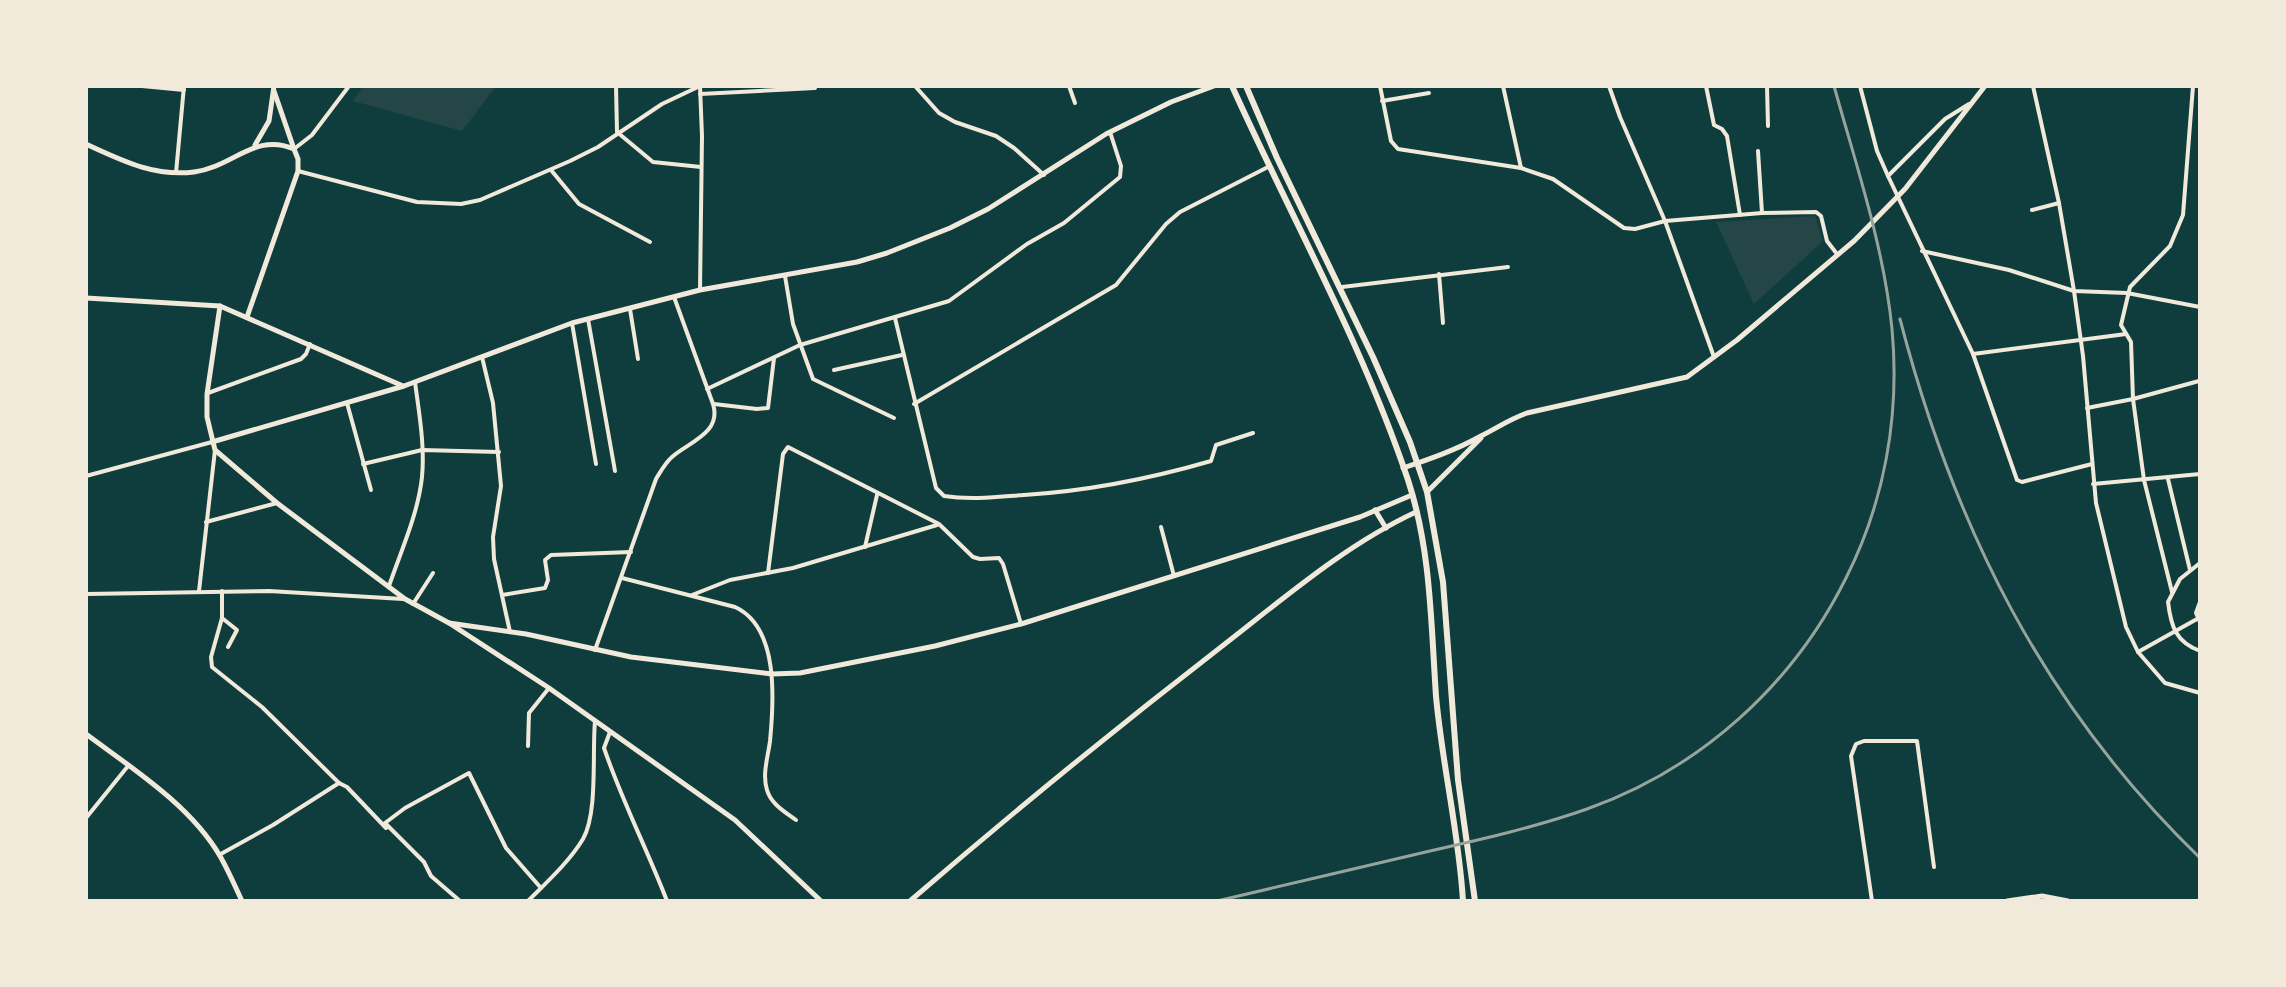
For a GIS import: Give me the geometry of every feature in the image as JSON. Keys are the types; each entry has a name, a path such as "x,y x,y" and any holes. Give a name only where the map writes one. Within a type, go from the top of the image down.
{"highway":[{"path":"1232,86 1383,409 1412,495 1430,586 1436,695 1463,901"},
{"path":"1246,86 1277,158 1342,287 1427,492 1443,582 1458,780 1475,901"}],"street":[{"path":"142,86 184,88 176,173"},
{"path":"294,149 312,135 349,86"},
{"path":"616,86 617,132 653,162 702,167"},
{"path":"298,171 417,202 445,205 480,200 598,147 672,99 700,86 700,290"},
{"path":"915,86 939,113 996,136 1044,175"},
{"path":"1069,86 1075,103"},
{"path":"86,476 404,386 572,323 700,290 857,262 914,242 988,209 1110,132 1171,102 1214,86"},
{"path":"1380,86 1391,141 1398,149 1521,168 1553,179 1624,228 1635,229 1665,221 1762,213 1818,213 1827,241 1837,254"},
{"path":"1503,86 1521,168"},
{"path":"1609,86 1665,221 1714,357"},
{"path":"1706,86 1714,125 1724,130 1727,136 1740,215"},
{"path":"1767,86 1768,126"},
{"path":"1860,86 1877,151 1973,354 2017,480 2022,482 2092,464"},
{"path":"1427,492 1485,435 1503,422 1527,413 1682,379 1714,357 1854,241 1905,189 1985,86"},
{"path":"2033,86 2059,203 2074,291 2093,484 2126,627 2138,652 2165,683 2200,693"},
{"path":"2172,592 2144,480 2133,399 2131,342 2121,325 2127,293 2170,246 2183,215 2193,86"},
{"path":"247,317 298,171 298,159 274,88"},
{"path":"86,144 132,165 161,172 205,170 233,159 255,145 269,121 274,88"},
{"path":"700,94 815,88"},
{"path":"1382,101 1429,93"},
{"path":"1888,176 1945,119 1975,100"},
{"path":"707,389 800,345 851,328 935,307 961,294 1027,244 1064,223 1120,177 1122,171 1110,132"},
{"path":"255,145 277,143 294,149"},
{"path":"1758,151 1762,213"},
{"path":"914,404 1116,285 1166,224 1180,212 1268,167"},
{"path":"551,170 579,204 650,242"},
{"path":"2032,210 2059,203"},
{"path":"1922,251 2009,270 2074,291 2127,293 2200,307"},
{"path":"1342,287 1508,267"},
{"path":"1439,274 1443,323"},
{"path":"785,276 793,324 813,379 894,418"},
{"path":"595,650 656,479 673,456 711,427 714,418 713,404 674,297"},
{"path":"86,298 194,302 220,306 404,386"},
{"path":"198,591 215,450 207,417 207,394 220,306"},
{"path":"630,309 638,359"},
{"path":"895,318 936,488 944,496 993,498 1070,493 1127,482 1211,461 1216,445 1253,433"},
{"path":"588,319 615,471"},
{"path":"572,323 596,464"},
{"path":"1973,354 2126,334"},
{"path":"207,394 301,359 310,344"},
{"path":"834,370 902,355"},
{"path":"482,357 493,403 499,452 501,500 493,546 510,632"},
{"path":"713,404 768,408 774,358"},
{"path":"2087,408 2199,381"},
{"path":"389,586 422,477 415,382"},
{"path":"346,402 371,490"},
{"path":"1403,468 1485,435"},
{"path":"768,573 785,448 797,450 877,495 939,524 973,557 996,557 1001,560 1021,624"},
{"path":"215,450 277,503 405,599 449,623 549,688 735,820 821,901"},
{"path":"363,464 422,450 499,452"},
{"path":"2093,484 2200,474"},
{"path":"2168,479 2190,570"},
{"path":"865,548 877,495"},
{"path":"449,623 595,650 772,674 813,671 1021,624 1375,510 1412,495"},
{"path":"206,522 277,503"},
{"path":"1375,510 1386,528"},
{"path":"910,901 1106,736 1267,611 1365,540 1416,512"},
{"path":"690,596 730,580 793,568 939,524"},
{"path":"1161,527 1174,576"},
{"path":"502,595 545,588 548,580 545,560 551,555 631,552"},
{"path":"2200,563 2190,570 2168,602 2174,632 2185,645 2200,651"},
{"path":"413,604 433,573"},
{"path":"622,578 746,612 762,634 772,674 772,721 765,771 766,789 775,804 796,820"},
{"path":"222,591 222,618 211,657 212,667 262,707 386,828"},
{"path":"86,594 269,591 405,599"},
{"path":"2138,652 2198,621 2197,606 2200,602"},
{"path":"222,618 237,630 228,647"},
{"path":"528,746 529,713 549,688"},
{"path":"528,901 582,841 591,819 595,721"},
{"path":"610,732 604,748 630,819 667,901"},
{"path":"86,734 183,811 219,855 242,901"},
{"path":"1872,901 1851,756 1856,744 1917,741 1934,867"},
{"path":"86,818 128,766"},
{"path":"460,901 431,876 424,862 385,823 452,780 469,773 506,848 541,888"},
{"path":"219,855 339,783"},
{"path":"2007,901 2042,896 2065,901"}],"shaded area":[{"path":"363,86 496,86 462,131 353,101"},
{"path":"1815,216 1823,241 1754,304 1716,222"}],"railway":[{"path":"1217,901 1509,832 1587,809 1628,792 1705,747 1771,688 1799,654 1846,578 1871,519 1887,456 1894,393 1892,329 1883,268 1834,86"},
{"path":"1900,319 1948,470 2012,610 2051,676 2095,739 2145,800 2200,858"}]}
